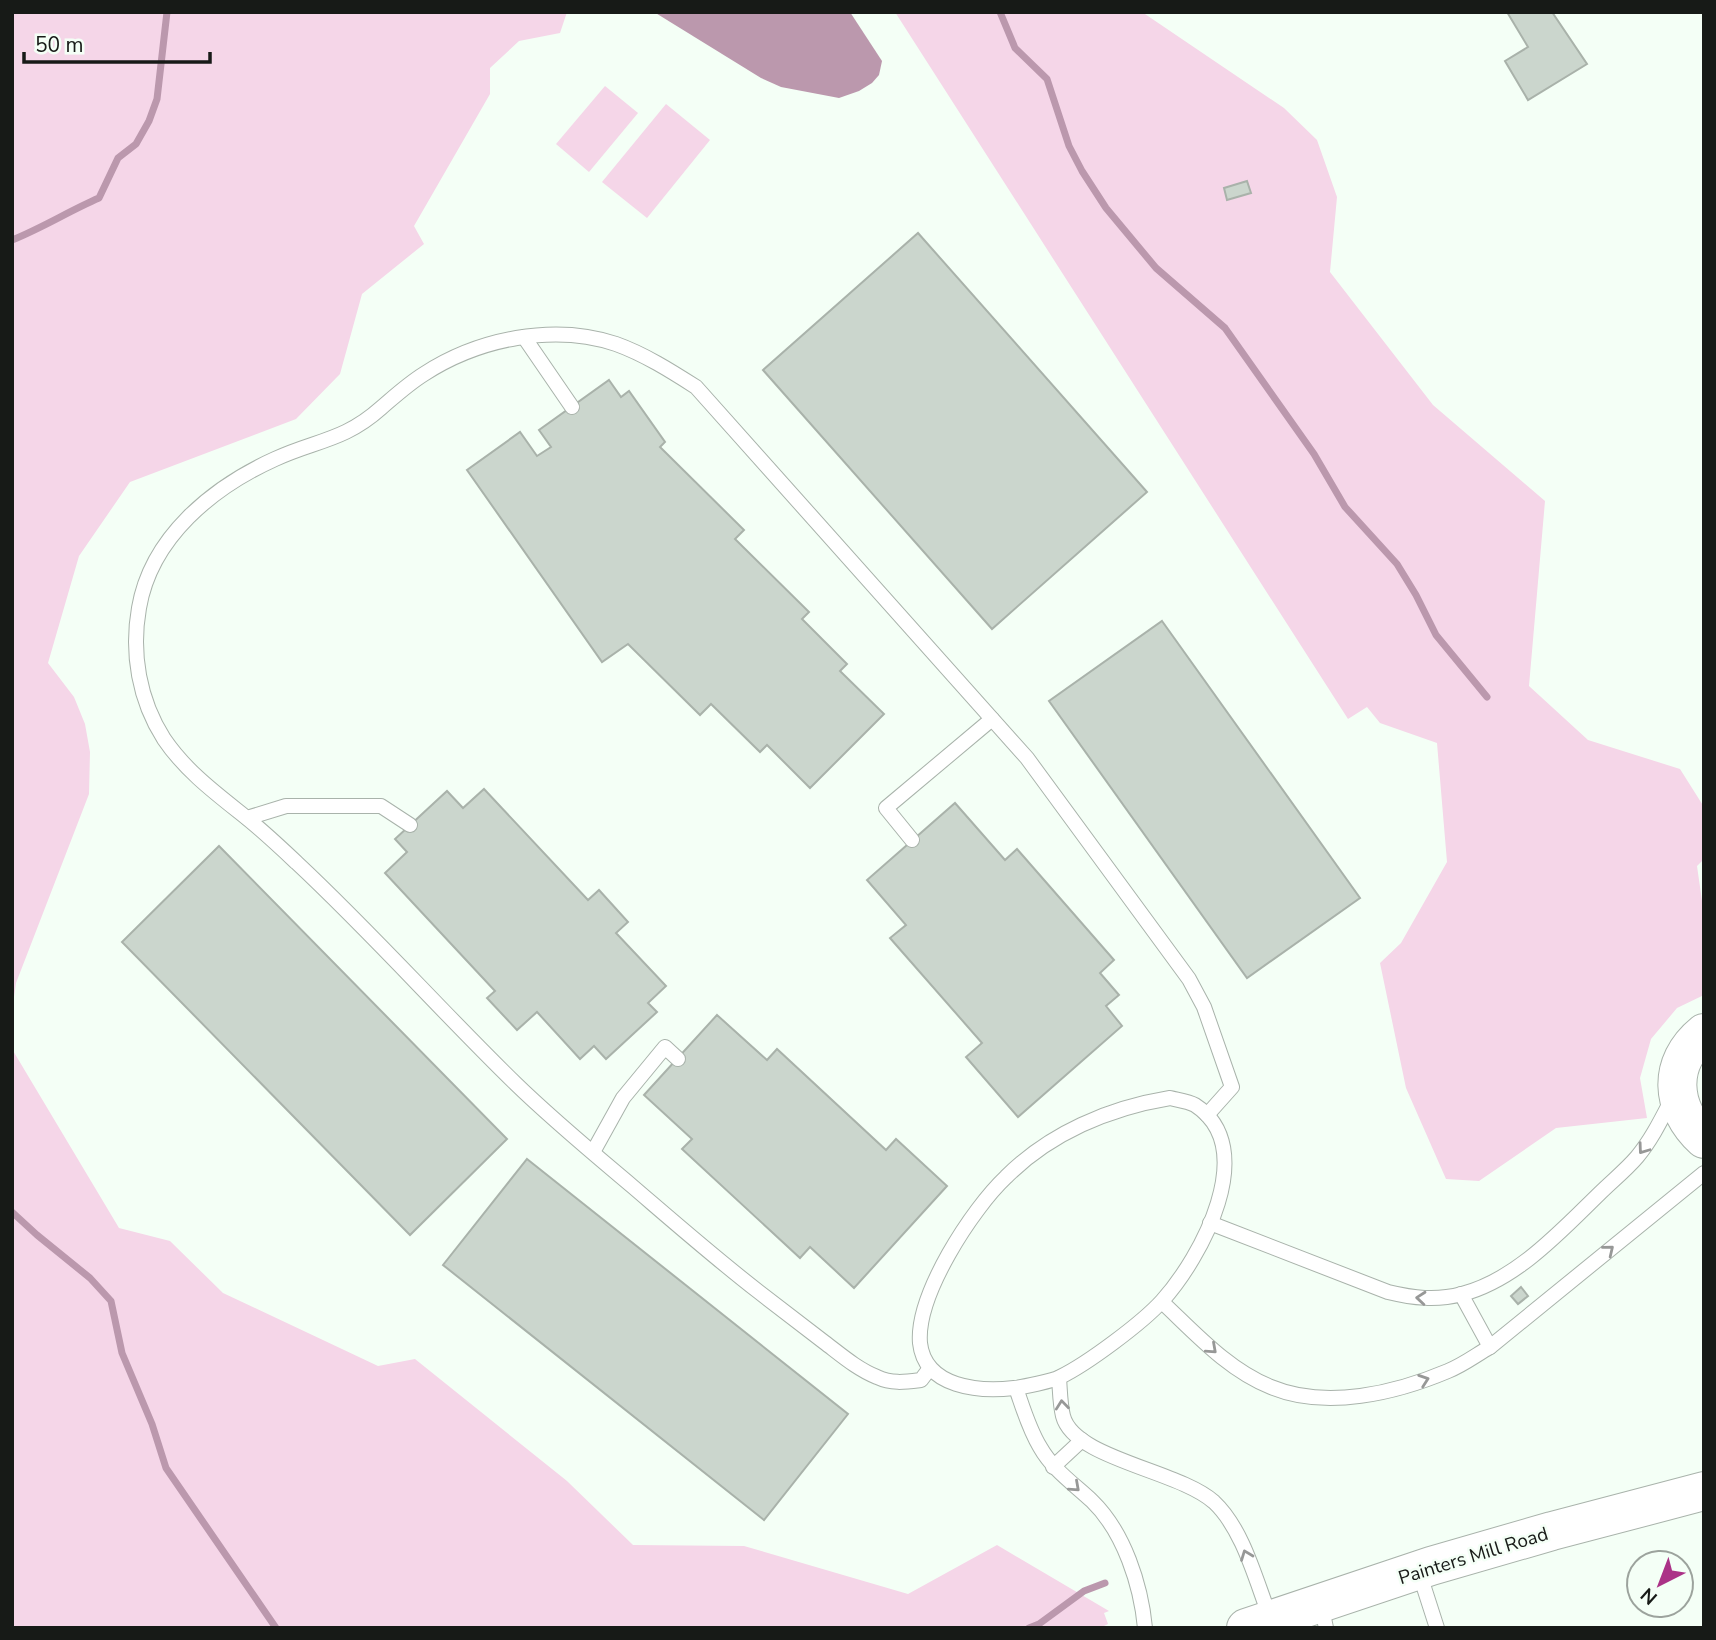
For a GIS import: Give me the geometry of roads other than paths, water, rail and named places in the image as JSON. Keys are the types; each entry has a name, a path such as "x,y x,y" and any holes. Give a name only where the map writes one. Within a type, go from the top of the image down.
{"main road":[{"path":"1704,1033 1693,1043 1681,1064 1677,1090 1686,1119 1704,1139"},
{"name":"Painters Mill Road","path":"1258,1623 1323,1615 1418,1570 1552,1531 1704,1492"}],"lane":[{"path":"524,337 572,407"},
{"path":"930,1368 921,1380 891,1382 872,1376 726,1267 520,1088 299,865 205,785 180,760 156,723 139,678 134,643 139,603 163,546 208,499 239,478 275,459 355,429 402,389 452,358 488,344 524,337 586,337 617,345 668,369 696,387 1027,758 1189,979 1204,1007 1232,1087 1207,1115"},
{"path":"912,840 886,808 992,719"},
{"path":"247,818 286,806 381,806 410,825"},
{"path":"593,1152 623,1098 665,1047 678,1059"},
{"path":"1210,1223 1388,1292 1434,1299 1461,1294 1480,1288 1530,1257 1582,1210 1636,1158 1655,1131 1677,1090"},
{"path":"1170,1098 1193,1104 1216,1126 1225,1151 1226,1169 1210,1223 1191,1260 1162,1302 1117,1339 1059,1378 1016,1388 977,1390 954,1384 930,1368 920,1344 924,1314 947,1256 968,1222 1006,1176 1032,1155 1078,1126 1142,1102 1170,1098"},
{"path":"1162,1302 1217,1354 1272,1388 1307,1396 1345,1398 1416,1383 1451,1370 1490,1347 1704,1172"},
{"path":"1461,1294 1490,1347"},
{"path":"1059,1378 1063,1418 1087,1446 1195,1488 1214,1502 1235,1527 1258,1623"},
{"path":"1016,1388 1040,1448 1054,1466 1094,1503 1110,1524 1124,1551 1136,1584 1145,1628"},
{"path":"1054,1466 1082,1440"},
{"path":"1418,1570 1437,1628"}],"waterway":[{"path":"12,240 99,198 118,158 136,144 157,99 167,12"},
{"path":"1000,12 1015,48 1047,79 1069,146 1106,208 1156,268 1225,328 1314,454 1345,507 1397,564 1436,635 1487,697"},
{"path":"12,1212 90,1278 111,1301 122,1353 152,1424 166,1468 276,1628"},
{"path":"1029,1628 1039,1624 1084,1591 1105,1583"}]}
